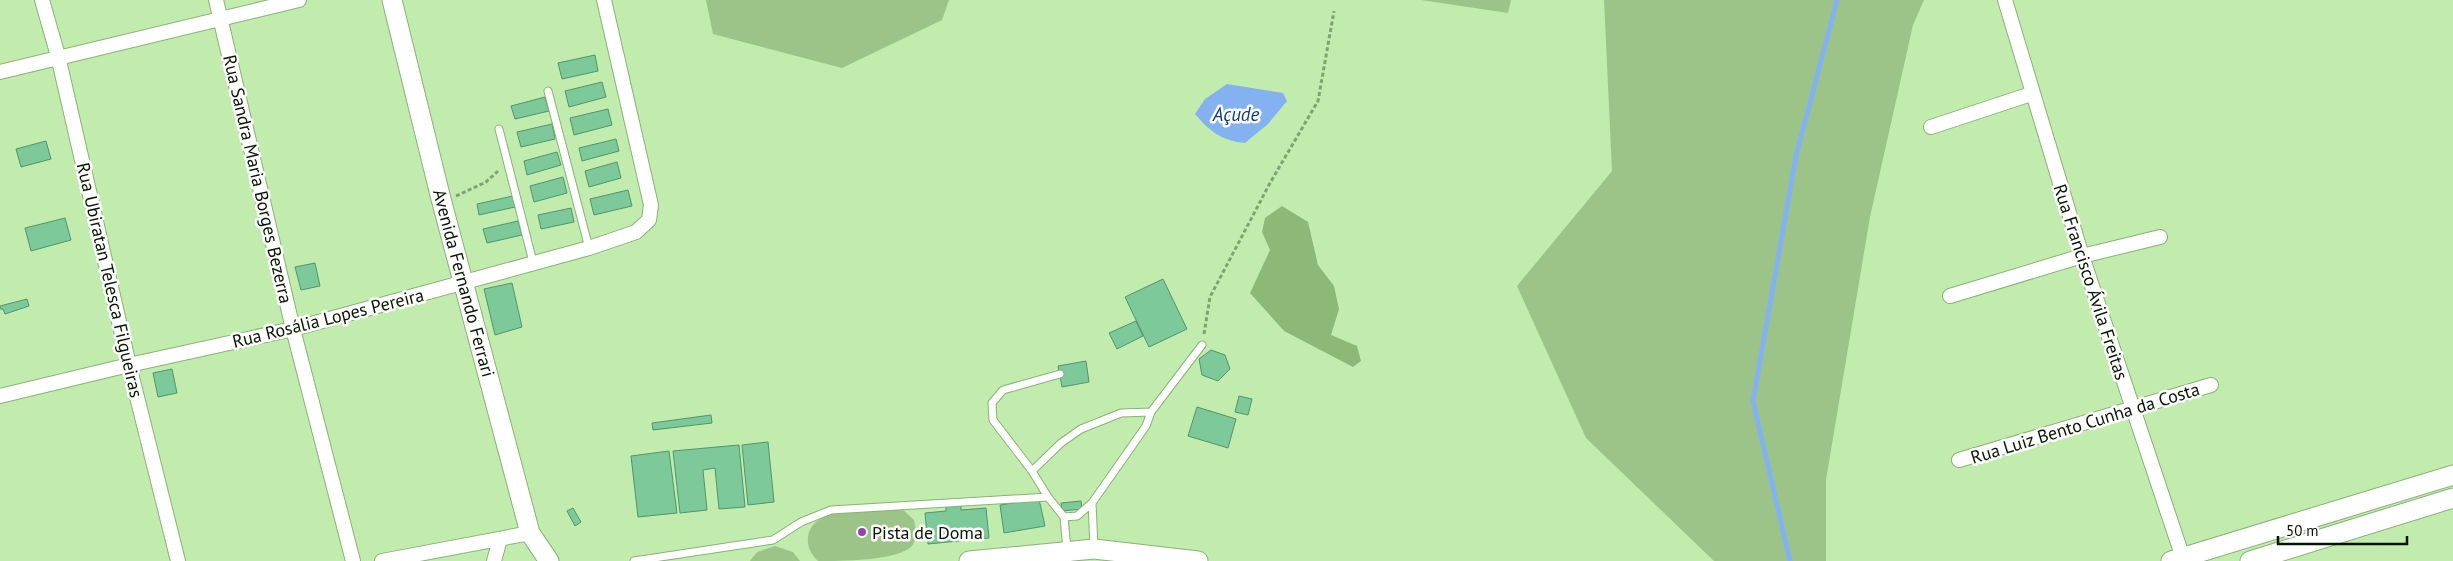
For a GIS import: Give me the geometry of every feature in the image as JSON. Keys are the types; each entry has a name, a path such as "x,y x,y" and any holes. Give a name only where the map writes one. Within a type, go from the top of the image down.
{"street":[{"name":"Rua Ubiratan Telesca Filgueiras","path":"42,0 58,56 129,365 178,561"},
{"name":"Rua Sandra Maria Borges Bezerra","path":"216,0 293,329 353,561"},
{"path":"0,72 58,56 299,0"},
{"name":"Avenida Fernando Ferrari","path":"392,0 441,199 530,534 549,561"},
{"name":"Rua Rosália Lopes Pereira","path":"0,396 293,329 589,248 636,232 648,220 651,205 604,0"},
{"name":"Rua Francisco Ávila Freitas","path":"2005,0 2031,94 2179,560"},
{"path":"1931,127 2031,94"},
{"path":"1950,296 2082,256 2160,236"},
{"name":"Rua Luiz Bento Cunha da Costa","path":"1959,460 2211,385"},
{"path":"2179,560 2453,475"},
{"path":"2250,561 2453,498"},
{"path":"382,561 530,534"},
{"path":"494,561 500,539"},
{"path":"969,561 1102,554 1198,561"}],"lane":[{"path":"548,91 589,248"},
{"path":"499,129 533,262"},
{"path":"1064,517 1077,516 1092,503 1141,433 1150,412 1202,344"},
{"path":"1060,374 1003,390 992,403 993,420 1064,517 1067,557"},
{"path":"1032,471 1061,443 1081,429 1122,413 1150,412"},
{"path":"634,561 773,540 801,522 831,510 1048,497"},
{"path":"1092,503 1102,554"}],"path":[{"path":"1202,344 1210,297 1270,183 1318,101 1334,11"},
{"path":"441,199 461,195 486,182 507,160"}],"green space":[{"path":"706,0 949,0 942,20 842,68 713,34"},
{"path":"1421,0 1511,0 1508,13"},
{"path":"1604,0 1924,0 1913,25 1870,217 1826,480 1826,561 1714,561 1586,438 1517,286 1612,171"},
{"path":"1282,206 1308,222 1318,265 1334,286 1339,309 1331,335 1357,346 1361,361 1353,367 1284,331 1250,293 1270,250 1262,232 1265,218"},
{"name":"Pista de Doma","path":"889,507 901,508 914,520 916,530 915,541 911,547 903,552 881,558 828,561 818,561 811,553 808,537 811,527 819,520 841,512"},
{"path":"775,546 793,552 800,561 750,561 757,552"}],"water":[{"name":"Açude","path":"1227,84 1283,93 1287,101 1268,124 1245,143 1229,140 1211,130 1195,114 1205,99"}],"building":[{"path":"595,55 598,71 562,79 558,63"},
{"path":"602,82 606,97 569,107 565,91"},
{"path":"545,97 549,111 515,119 511,106"},
{"path":"608,109 612,125 574,135 570,118"},
{"path":"552,124 555,139 521,147 517,132"},
{"path":"616,139 619,151 582,161 579,148"},
{"path":"46,141 51,159 21,167 16,149"},
{"path":"557,152 561,165 527,175 524,161"},
{"path":"617,162 621,178 589,187 585,171"},
{"path":"563,177 567,193 534,202 530,186"},
{"path":"628,190 632,206 594,215 590,199"},
{"path":"513,196 515,207 479,215 477,204"},
{"path":"571,208 574,222 541,229 538,215"},
{"path":"65,218 71,240 31,251 25,228"},
{"path":"518,221 522,235 487,243 483,229"},
{"path":"315,263 320,286 301,290 295,267"},
{"path":"1163,279 1187,329 1149,347 1125,297"},
{"path":"512,283 522,327 495,335 484,289"},
{"path":"27,299 29,306 5,314 3,309 0,309 0,306"},
{"path":"1136,321 1143,336 1117,349 1109,333"},
{"path":"1211,350 1225,355 1230,369 1218,381 1202,375 1199,359"},
{"path":"1086,361 1089,382 1062,387 1058,366"},
{"path":"172,369 177,393 158,397 153,373"},
{"path":"1239,396 1252,399 1248,415 1235,412"},
{"path":"1197,407 1236,419 1228,448 1188,436"},
{"path":"711,415 712,423 653,430 652,423"},
{"path":"768,442 774,502 748,505 742,445"},
{"path":"739,445 745,507 719,509 715,468 703,470 707,510 680,513 673,451"},
{"path":"669,451 677,513 638,517 631,456"},
{"path":"1039,499 1045,526 1004,533 1000,505"},
{"path":"1081,501 1082,509 1062,511 1061,503"},
{"path":"961,504 961,510 986,508 989,538 928,544 925,513 946,511 946,505"},
{"path":"573,508 581,522 575,526 567,511"}],"waterway":[{"path":"1790,561 1753,401 1796,156 1837,0"}],"place":[{"name":"Pista de Doma","path":"862,532"}]}
